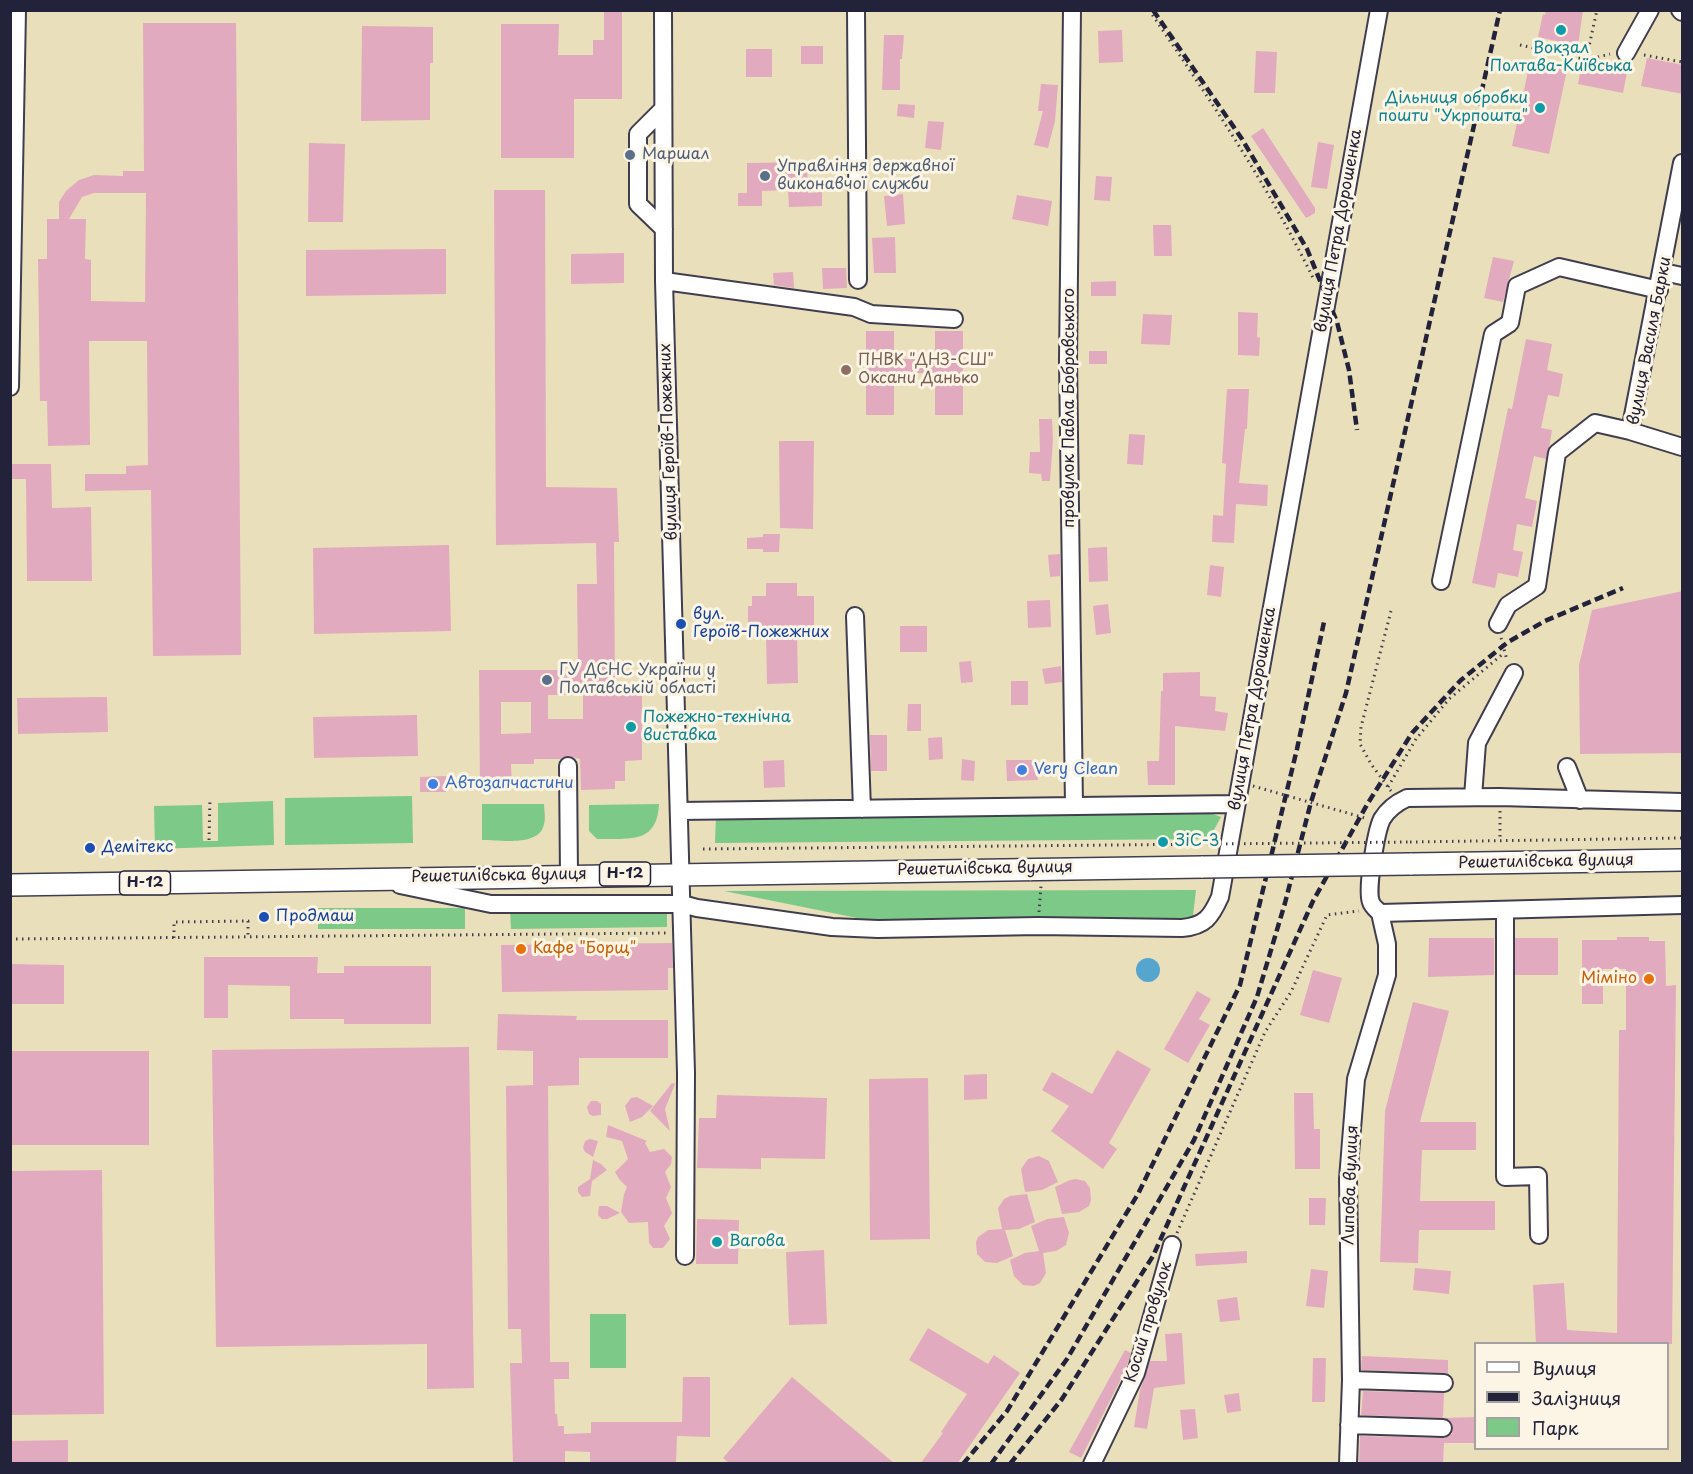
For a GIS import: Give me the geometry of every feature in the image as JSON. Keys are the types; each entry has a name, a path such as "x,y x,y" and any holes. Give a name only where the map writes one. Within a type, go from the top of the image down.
{"main road":[{"name":"Решетилівська вулиця","path":"10,885 1683,860"}],"street":[{"path":"10,387 17,10"},
{"name":"вулиця Героїв-Пожежних","path":"663,10 664,281 686,1073 685,1256"},
{"path":"856,10 858,280"},
{"name":"провулок Павла Бобровського","path":"1072,10 1068,360 1074,806"},
{"name":"вулиця Петра Дорошенка","path":"373,879 491,904 682,904 832,927 878,929 1038,926 1182,928 1197,927 1209,917 1220,897 1378,10"},
{"path":"1626,53 1650,10"},
{"path":"663,109 638,134 638,204 664,229"},
{"name":"вулиця Василя Барки","path":"1683,163 1630,431 1683,447"},
{"path":"1441,581 1493,334 1510,323 1517,286 1559,267 1659,290"},
{"path":"1663,272 1683,276"},
{"path":"664,281 855,307 871,314 954,319"},
{"path":"1498,624 1508,605 1537,586 1557,453 1595,423 1630,431"},
{"path":"855,616 862,809"},
{"path":"1473,797 1477,743 1514,673"},
{"path":"568,766 569,875"},
{"path":"1567,767 1580,800"},
{"path":"1381,822 1394,804 1407,798 1499,797 1683,802"},
{"path":"679,811 1236,804"},
{"name":"Липова вулиця","path":"1348,1464 1350,1380 1348,1179 1356,1079 1388,975 1387,944 1380,913 1371,904 1369,892 1381,822"},
{"path":"1380,913 1683,905"},
{"path":"1505,910 1505,1177 1538,1176 1539,1235"},
{"name":"Косий провулок","path":"1092,1464 1136,1373 1172,1245"},
{"path":"1350,1380 1444,1383"},
{"path":"1349,1425 1443,1428"}],"path":[{"path":"1149,10 1247,157 1294,239 1317,286"},
{"path":"1520,45 1586,60 1597,10"},
{"path":"1391,611 1361,727 1360,744 1371,764 1391,791 1407,798"},
{"path":"1498,624 1504,653 1514,673"},
{"path":"1388,787 1416,739 1449,699 1504,653"},
{"path":"1240,783 1381,822"},
{"path":"1499,797 1500,841"},
{"path":"209,840 210,798"},
{"path":"703,849 1683,838"},
{"path":"1038,926 1041,885"},
{"path":"1172,1245 1265,1032 1291,992 1327,915 1354,910 1380,913"},
{"path":"174,938 174,922 248,921 248,937"},
{"path":"10,939 682,932"}],"green space":[{"path":"412,796 413,843 285,845 285,798"},
{"path":"273,801 274,845 155,849 154,806 202,805 203,841 218,841 218,803"},
{"path":"482,804 544,804 544,824 541,831 527,839 482,840"},
{"path":"659,804 653,827 647,833 630,838 597,839 589,831 589,805"},
{"path":"1213,814 1221,817 1209,839 715,843 716,815"},
{"path":"1196,890 1193,916 1187,921 877,922 724,891"},
{"path":"318,908 465,908 465,929 318,929"},
{"path":"667,908 667,927 511,929 510,910"},
{"path":"590,1314 626,1314 626,1368 590,1368"}],"water":[{"path":"1148,958 1157,961 1160,970 1157,979 1148,982 1139,979 1136,970 1139,961"}],"building":[{"path":"604,10 622,10 622,99 574,99 574,158 501,158 501,24 559,24 558,55 593,55 593,40 604,40"},
{"name":"Вокзал Полтава-Київська","path":"1546,10 1583,10 1578,46 1538,37"},
{"path":"143,23 236,23 241,655 153,656 151,490 85,491 85,474 126,474 126,466 148,465 147,341 89,341 90,445 48,446 47,401 40,401 38,259 47,259 47,219 59,219 59,202 66,191 79,180 94,175 123,176 123,171 144,171","holes":["94,193 146,193 145,302 91,301 91,260 85,259 86,219 69,219 82,197"]},
{"path":"362,26 433,27 433,63 430,63 430,120 361,121"},
{"path":"1122,30 1123,62 1099,63 1098,31"},
{"path":"884,35 904,35 902,59 900,59 900,90 882,90"},
{"path":"801,46 823,46 823,64 801,64"},
{"path":"746,49 772,49 772,77 746,77"},
{"path":"1256,51 1277,52 1275,93 1254,93"},
{"path":"1647,58 1683,65 1683,94 1641,86"},
{"name":"Дільниця обробки пошти \"Укрпошта\"","path":"1530,62 1567,70 1549,154 1512,146"},
{"path":"1582,63 1627,72 1623,93 1578,84"},
{"path":"1041,84 1058,85 1055,121 1048,148 1034,145 1043,111 1038,111"},
{"path":"898,104 915,105 914,118 897,116"},
{"path":"928,121 944,122 941,150 925,148"},
{"path":"1263,128 1315,208 1315,213 1306,218 1251,136"},
{"path":"1318,142 1334,145 1327,189 1311,187"},
{"path":"309,143 345,144 343,222 308,222"},
{"path":"807,162 808,193 822,192 822,206 789,207 788,190 762,191 762,206 738,206 738,193 747,193 747,163"},
{"path":"1096,176 1112,177 1110,201 1094,200"},
{"path":"494,190 545,190 546,487 617,488 619,542 614,542 615,695 642,695 642,760 625,761 625,781 615,781 615,789 581,790 580,759 568,756 560,759 534,759 534,764 511,764 512,787 480,787 479,670 578,670 577,584 597,584 596,543 496,545","holes":["548,695 583,695 583,719 548,719","501,702 531,702 531,733 501,734"]},
{"path":"903,194 905,224 887,226 884,196"},
{"path":"1017,195 1052,201 1048,226 1012,219"},
{"path":"1153,225 1171,225 1172,256 1154,256"},
{"path":"895,237 896,273 874,273 872,238"},
{"path":"446,249 446,294 306,296 306,250"},
{"path":"624,253 624,283 571,284 571,254"},
{"path":"1493,257 1514,261 1503,302 1484,298"},
{"path":"822,268 846,268 847,288 823,289"},
{"path":"793,272 794,288 774,285 773,273"},
{"path":"1116,281 1116,296 1091,296 1091,282"},
{"path":"1238,312 1258,313 1259,356 1238,355"},
{"path":"1143,314 1172,315 1170,345 1141,344"},
{"path":"866,331 894,331 894,359 935,359 935,331 963,331 963,415 935,415 935,373 894,373 894,415 866,415"},
{"path":"1526,339 1552,344 1547,370 1563,374 1559,397 1548,395 1541,428 1552,430 1546,459 1534,456 1525,498 1537,501 1532,527 1517,524 1513,550 1523,552 1518,577 1498,573 1495,588 1472,583 1508,408 1512,409"},
{"path":"1089,351 1107,351 1107,364 1089,364"},
{"path":"1227,389 1249,389 1247,429 1245,429 1239,483 1268,485 1267,506 1236,504 1234,543 1212,542 1213,515 1223,516 1226,464 1222,463"},
{"path":"1039,419 1052,419 1050,481 1042,481 1041,474 1029,473 1030,452 1040,452"},
{"path":"1129,434 1145,435 1143,465 1127,464"},
{"path":"779,441 814,441 813,529 780,528"},
{"path":"10,464 51,464 52,508 91,507 92,581 27,581 26,479 10,479"},
{"path":"763,534 780,534 779,552 747,549 747,538 763,537"},
{"path":"449,545 451,631 314,634 313,548"},
{"path":"1107,547 1108,581 1089,582 1088,548"},
{"path":"1060,554 1060,576 1050,577 1048,555"},
{"path":"1210,565 1224,567 1221,597 1207,595"},
{"path":"766,583 797,583 797,596 814,596 814,632 797,632 798,683 767,684 766,631 755,631 755,622 748,622 748,606 752,606 752,596 766,596"},
{"path":"1683,591 1683,753 1580,754 1579,665 1592,610"},
{"path":"1050,600 1051,627 1028,628 1027,601"},
{"path":"1108,604 1111,633 1096,635 1093,606"},
{"path":"900,626 927,626 927,652 900,652"},
{"path":"971,661 973,682 961,683 959,662"},
{"path":"1061,666 1062,682 1045,684 1042,669"},
{"path":"1200,672 1200,696 1216,697 1215,711 1228,713 1225,731 1175,726 1175,785 1148,785 1147,761 1159,761 1163,673"},
{"path":"1011,681 1028,681 1028,705 1011,705"},
{"path":"107,697 108,732 18,734 17,698"},
{"path":"908,704 921,704 921,731 907,731"},
{"path":"417,715 418,756 314,758 313,717"},
{"path":"870,735 887,735 887,771 871,771"},
{"path":"942,737 943,759 929,760 928,738"},
{"path":"962,759 975,761 974,781 961,780"},
{"path":"784,760 785,787 764,788 763,761"},
{"name":"Very Clean","path":"1006,760 1037,760 1038,780 1007,781"},
{"name":"Автозапчастини","path":"446,776 446,792 420,792 420,777"},
{"path":"1617,937 1649,937 1649,941 1665,941 1666,986 1676,985 1672,1344 1669,1342 1536,1342 1533,1285 1564,1283 1567,1330 1617,1333 1619,1030 1626,1030 1626,969 1603,969 1603,1004 1582,1004 1582,940 1617,940"},
{"path":"1429,938 1494,938 1494,975 1428,977"},
{"path":"1515,938 1558,938 1558,975 1515,975"},
{"path":"672,943 673,968 668,968 668,990 502,992 501,945"},
{"path":"204,957 318,957 317,973 344,973 344,966 431,966 431,1024 344,1024 344,1019 290,1019 290,986 228,985 228,1018 204,1018"},
{"path":"10,964 64,965 64,1004 10,1004"},
{"path":"1313,970 1342,978 1329,1023 1300,1015"},
{"path":"1197,991 1211,999 1199,1019 1210,1025 1188,1063 1164,1049"},
{"path":"1413,1002 1449,1011 1420,1122 1476,1122 1476,1150 1422,1150 1420,1201 1495,1201 1495,1230 1419,1230 1418,1263 1380,1262 1385,1111"},
{"path":"498,1014 577,1016 576,1020 668,1020 668,1058 579,1058 579,1085 548,1086 550,1362 569,1362 569,1379 554,1379 555,1414 557,1414 558,1426 564,1426 564,1434 591,1433 591,1422 682,1422 683,1377 710,1377 710,1437 677,1436 676,1462 590,1464 590,1452 565,1451 565,1464 513,1464 510,1363 522,1363 521,1329 508,1329 506,1086 533,1085 533,1051 497,1050"},
{"path":"469,1047 474,1388 427,1389 427,1344 216,1347 212,1050"},
{"path":"1117,1050 1151,1069 1109,1143 1117,1149 1103,1169 1051,1131 1069,1106 1042,1090 1052,1072 1092,1094"},
{"path":"10,1051 149,1051 149,1145 10,1145"},
{"path":"987,1074 987,1099 964,1100 964,1075"},
{"path":"928,1078 930,1239 870,1240 869,1079"},
{"path":"672,1083 675,1084 665,1109 670,1131 650,1111"},
{"path":"1294,1093 1313,1093 1314,1129 1320,1129 1320,1169 1295,1169"},
{"path":"717,1095 827,1098 825,1159 761,1158 761,1169 697,1168 699,1118 716,1118"},
{"path":"637,1097 653,1106 642,1117 630,1122 625,1106 631,1098"},
{"path":"591,1101 601,1104 601,1115 589,1114 587,1107"},
{"path":"608,1125 647,1141 645,1143 650,1152 664,1149 672,1157 671,1164 665,1172 671,1187 666,1198 672,1213 664,1226 670,1239 663,1248 653,1248 649,1243 648,1222 629,1223 621,1212 627,1187 615,1172 628,1159 622,1141 606,1137"},
{"path":"590,1139 598,1141 593,1157 583,1148 585,1141"},
{"path":"1039,1156 1049,1161 1058,1182 1042,1190 1025,1192 1021,1169 1028,1159"},
{"path":"593,1160 607,1170 592,1181 590,1196 582,1197 578,1192 578,1187 590,1179"},
{"path":"102,1170 104,1414 10,1415 10,1171"},
{"path":"1076,1179 1085,1181 1090,1188 1089,1206 1079,1212 1062,1214 1055,1187"},
{"path":"1027,1194 1035,1222 1019,1229 1005,1230 1013,1256 997,1263 985,1262 977,1254 978,1237 988,1230 1002,1229 998,1208 1004,1199"},
{"path":"1309,1198 1326,1198 1325,1225 1309,1225"},
{"path":"599,1206 607,1206 620,1213 602,1219 598,1215"},
{"path":"1064,1217 1069,1233 1066,1245 1056,1251 1043,1253 1046,1273 1040,1283 1034,1286 1023,1285 1014,1276 1010,1260 1025,1253 1039,1251 1031,1226 1047,1219"},
{"name":"Вагова","path":"697,1219 739,1220 738,1264 696,1264"},
{"path":"824,1250 827,1324 789,1325 786,1252"},
{"path":"1247,1251 1247,1263 1196,1266 1195,1254"},
{"path":"1415,1268 1451,1271 1449,1294 1413,1290"},
{"path":"1311,1269 1328,1271 1324,1308 1306,1306"},
{"path":"1237,1297 1240,1320 1220,1322 1217,1300"},
{"path":"928,1328 988,1364 994,1355 1020,1373 957,1464 920,1464 943,1433 941,1432 967,1394 909,1360"},
{"path":"1182,1333 1185,1384 1154,1388 1147,1429 1134,1427 1140,1390 1150,1361 1167,1361 1165,1334"},
{"path":"1125,1350 1131,1353 1126,1369 1081,1458 1069,1452"},
{"path":"1362,1356 1448,1360 1448,1373 1361,1370"},
{"path":"1313,1358 1326,1358 1325,1402 1312,1402"},
{"path":"792,1377 895,1464 730,1464 723,1458"},
{"path":"1363,1391 1444,1393 1443,1418 1361,1415"},
{"path":"1239,1393 1241,1411 1227,1413 1224,1395"},
{"path":"1195,1409 1198,1438 1183,1440 1180,1410"},
{"path":"1474,1417 1474,1443 1444,1443 1443,1464 1359,1464 1360,1436 1443,1438 1452,1434 1453,1429 1452,1423 1444,1418"},
{"path":"68,1440 68,1464 10,1464 10,1441"}],"railway":[{"path":"1153,10 1242,139 1307,249 1337,322 1349,370 1357,430"},
{"path":"991,1464 1067,1359 1194,1140 1257,997 1285,903 1311,802 1346,693 1500,10"},
{"path":"1010,1464 1062,1399 1153,1256 1313,901 1368,803 1412,733 1461,680 1508,642 1545,621 1623,588"},
{"path":"963,1464 1007,1411 1138,1194 1240,985 1297,749 1324,622"}],"place":[{"name":"Вокзал Полтава-Київська","path":"1561,30"},
{"name":"Дільниця обробки пошти \"Укрпошта\"","path":"1540,108"},
{"name":"Маршал","path":"630,155"},
{"name":"Управління державної виконавчої служби","path":"765,176"},
{"name":"ПНВК \"ДНЗ-СШ\" Оксани Данько","path":"846,370"},
{"name":"вул. Героїв-Пожежних","path":"681,624"},
{"name":"ГУ ДСНС України у Полтавській області","path":"547,680"},
{"name":"Пожежно-технічна виставка","path":"631,727"},
{"name":"Very Clean","path":"1022,770"},
{"name":"Автозапчастини","path":"433,784"},
{"name":"ЗіС-3","path":"1163,842"},
{"name":"Демітекс","path":"90,848"},
{"name":"Продмаш","path":"264,917"},
{"name":"Кафе \"Борщ\"","path":"521,949"},
{"name":"Міміно","path":"1649,979"},
{"name":"Вагова","path":"717,1242"}]}
